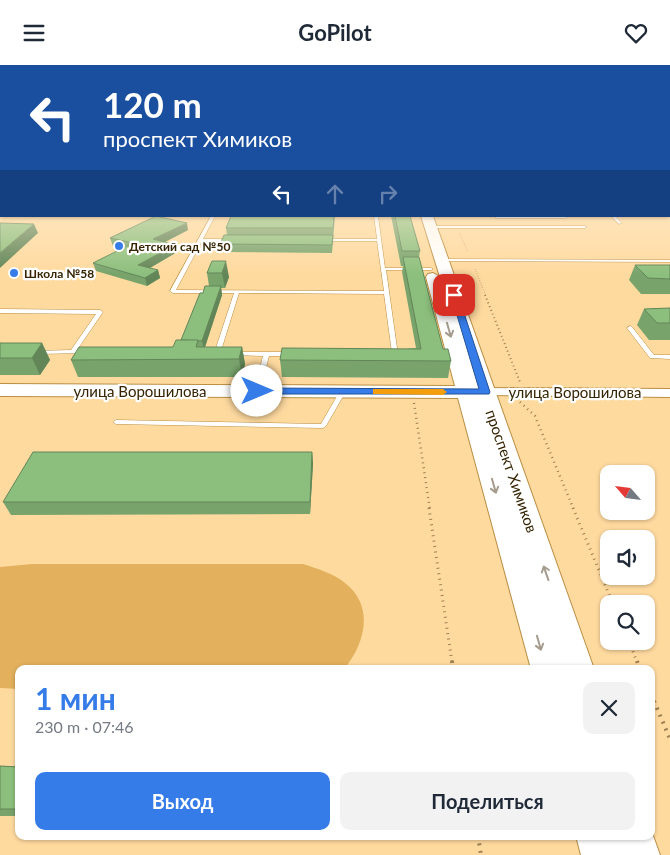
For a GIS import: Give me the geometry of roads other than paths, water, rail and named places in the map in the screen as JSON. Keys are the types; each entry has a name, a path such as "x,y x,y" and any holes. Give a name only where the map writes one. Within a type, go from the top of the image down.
{"main road":[{"name":"проспект Химиков","path":"425,220 476,392 546,665"},
{"name":"улица Ворошилова","path":"0,390 476,392"},
{"name":"проспект Химиков","path":"476,392 577,665"},
{"path":"596,840 601,855"},
{"path":"635,840 640,855"}],"street":[{"name":"улица Ворошилова","path":"476,392 670,393"}],"lane":[{"path":"212,217 173,291 386,293"},
{"path":"376,217 395,355 385,355"},
{"path":"496,217 566,217"},
{"path":"496,217 502,227"},
{"path":"614,217 620,223"},
{"path":"425,220 458,227 585,227"},
{"path":"200,240 240,240"},
{"path":"319,240 379,241"},
{"path":"383,269 437,265 471,260 670,261"},
{"path":"217,354 237,292"},
{"path":"0,311 100,312 73,352"},
{"path":"630,328 652,357 670,357"},
{"path":"27,352 92,353"},
{"path":"207,353 296,354"},
{"path":"257,391 266,354"},
{"path":"116,422 323,426 343,391"}],"place":[{"name":"Детский сад №50","path":"119,246"},
{"name":"Школа №58","path":"14,273"}]}
